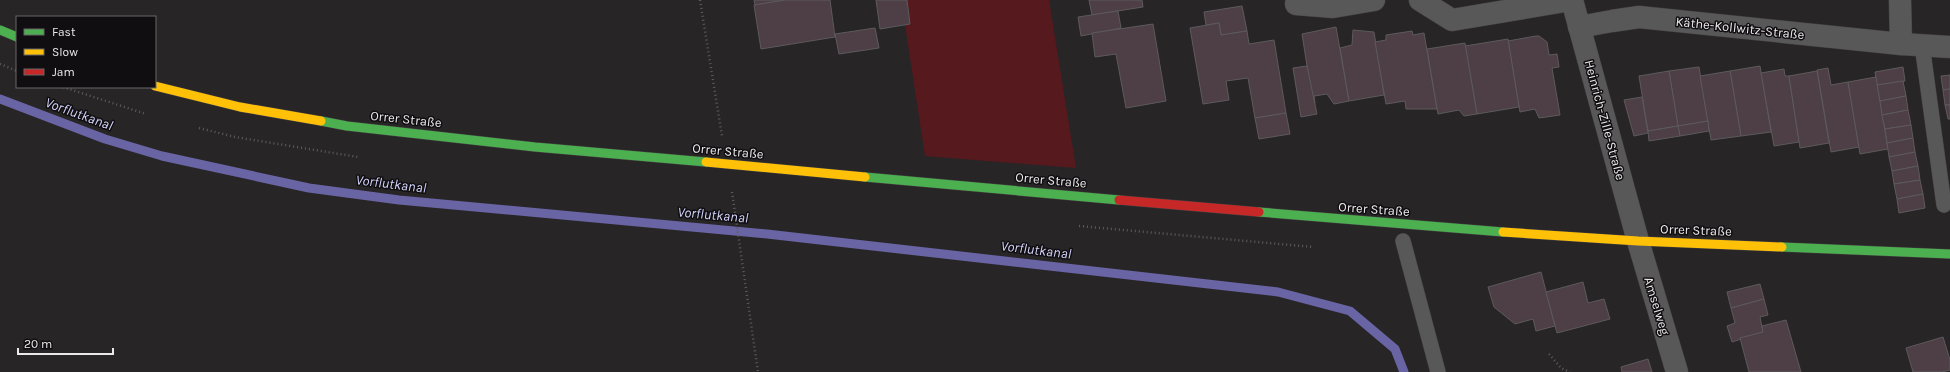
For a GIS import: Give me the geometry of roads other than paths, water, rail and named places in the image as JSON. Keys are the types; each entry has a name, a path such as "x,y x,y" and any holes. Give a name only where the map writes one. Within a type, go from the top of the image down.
{"main road":[{"path":"0,30 16,37"},
{"name":"Orrer Straße","path":"156,86 240,107 347,126 726,164 1311,217 1638,241 1950,254"}],"street":[{"path":"1296,4 1333,7 1374,0"},
{"name":"Heinrich-Zille-Straße","path":"1420,0 1452,20 1571,0 1638,241"},
{"path":"1900,0 1911,44"},
{"name":"Käthe-Kollwitz-Straße","path":"1579,27 1612,20 1639,17 1950,47"},
{"name":"Amselweg","path":"1638,241 1677,372"}],"lane":[{"path":"1911,44 1944,205"},
{"path":"1403,241 1438,372"}],"waterway":[{"name":"Vorflutkanal","path":"0,99 105,139 162,156 309,188 399,200 767,234 1278,292 1350,311 1395,349 1404,372"}]}
